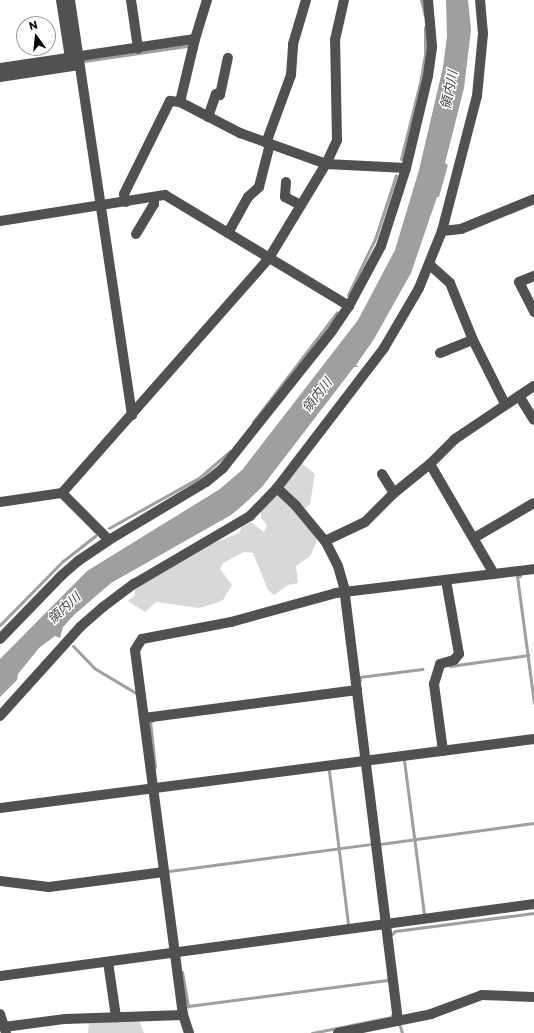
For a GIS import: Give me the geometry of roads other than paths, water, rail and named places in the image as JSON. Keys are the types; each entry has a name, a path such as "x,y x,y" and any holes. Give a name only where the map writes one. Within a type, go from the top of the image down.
{"street":[{"path":"61,0 76,60"},
{"path":"70,0 76,60 132,415"},
{"path":"131,0 138,48"},
{"path":"180,102 195,39 207,0"},
{"path":"228,233 248,197 259,187 268,143 291,75 293,44 306,0"},
{"path":"0,502 62,492 132,415 269,258 326,164 337,140 335,40 344,0"},
{"path":"0,639 62,575 109,540 206,482 223,468 332,331 349,306 381,246 406,168 428,76 432,24 428,0"},
{"path":"0,716 80,627 102,607 134,584 236,526 250,516 277,488 384,348 430,265 442,231 477,96 483,34 480,0"},
{"path":"0,77 76,60 195,39"},
{"path":"208,117 216,94 220,95 228,58"},
{"path":"0,68 76,60"},
{"path":"126,202 124,194 170,102 180,102 240,133 326,164 406,168"},
{"path":"286,182 285,197 301,205"},
{"path":"0,221 165,196 349,306"},
{"path":"136,234 154,204 154,197"},
{"path":"442,231 461,228 534,199"},
{"path":"430,265 450,283 473,340 505,404"},
{"path":"534,276 520,282 534,312"},
{"path":"440,353 473,340"},
{"path":"325,541 365,522 394,493 430,464 455,439 505,404 534,386"},
{"path":"519,396 534,420"},
{"path":"430,464 494,574"},
{"path":"382,474 394,493"},
{"path":"277,488 296,506 325,541 338,566 344,594 357,690 398,1021"},
{"path":"62,492 109,540"},
{"path":"474,538 534,503"},
{"path":"190,1033 183,1015 135,650 142,639 231,622 336,593 344,594 534,569"},
{"path":"443,751 434,684 440,664 454,660 459,654 446,580"},
{"path":"144,718 357,690"},
{"path":"0,808 534,739"},
{"path":"0,881 49,887 164,872"},
{"path":"0,976 534,904"},
{"path":"108,962 116,1017"},
{"path":"338,1033 432,1014 482,996 534,997"},
{"path":"0,1014 5,1030 65,1019 183,1015"}],"water":[{"name":"領内川","path":"446,0 468,0 471,30 464,88 445,163 448,165 439,197 437,197 411,273 374,339 356,365 359,367 354,367 262,487 242,506 231,515 111,583 74,615 63,627 60,638 55,636 39,648 18,674 17,680 0,697 0,659 87,571 220,489 242,470 358,320 395,250 419,170 443,67 447,36"}],"waterway":[{"path":"421,0 425,16"},
{"path":"401,159 420,83 425,56 425,27"},
{"path":"84,61 187,46"},
{"path":"348,295 375,239 396,175"},
{"path":"253,422 337,312"},
{"path":"109,528 199,478 230,451"},
{"path":"0,625 63,561 95,536"},
{"path":"520,576 517,576 534,703"},
{"path":"73,646 94,668 136,693"},
{"path":"450,666 528,655"},
{"path":"360,680 359,677 423,669"},
{"path":"152,721 150,721 155,767"},
{"path":"404,760 424,913"},
{"path":"329,771 348,923"},
{"path":"380,844 534,823"},
{"path":"169,871 372,844"},
{"path":"392,934 395,931 534,913"},
{"path":"182,972 188,1006 389,980 388,977"},
{"path":"312,1033 391,1017 394,1012"},
{"path":"400,1026 402,1033"}]}
